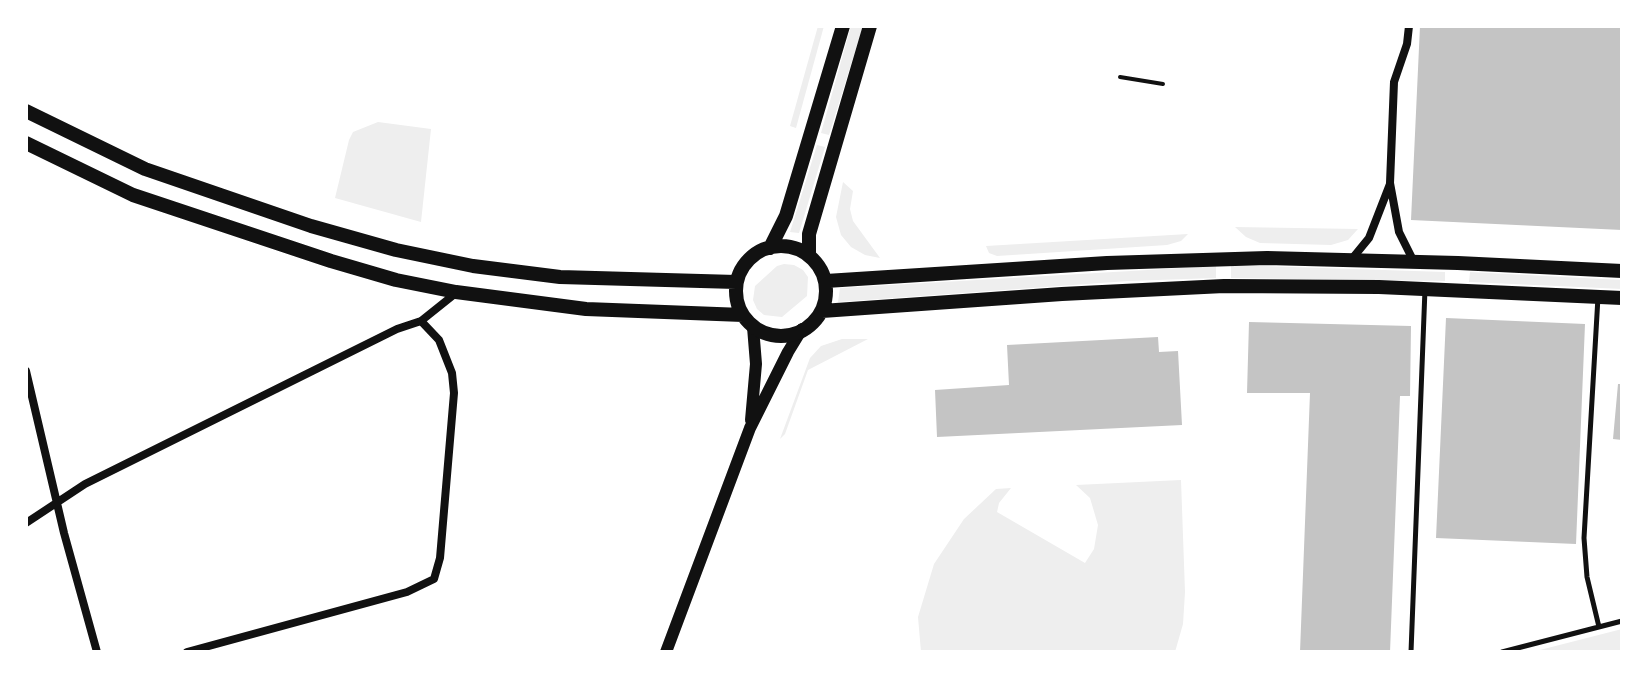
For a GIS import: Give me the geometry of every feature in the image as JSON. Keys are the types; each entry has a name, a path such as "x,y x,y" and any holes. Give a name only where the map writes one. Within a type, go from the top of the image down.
{"main road":[{"path":"770,248 786,216 843,26"},
{"path":"809,255 809,234 870,26"},
{"path":"26,111 145,169 311,226 396,250 473,266 560,277 736,282"},
{"path":"26,143 133,195 396,280 456,292 586,309 743,315"},
{"path":"784,245 809,255 820,267 826,281 827,297 822,311 791,336 765,333 753,327 736,299 736,282 744,267 770,248 784,245"},
{"path":"826,281 1107,263 1267,258 1622,271"},
{"path":"822,311 1195,287 1425,288 1622,298"}],"street":[{"path":"1409,26 1407,44 1394,82 1390,183 1399,232 1414,263"},
{"path":"1351,260 1369,238 1390,183"},
{"path":"26,523 85,484 397,329 421,321 456,292"},
{"path":"187,652 407,592 434,579 440,558 454,393 452,373 439,340 421,321"},
{"path":"750,428 756,364 753,327"},
{"path":"666,652 750,428 802,329"},
{"path":"26,371 97,652"}],"lane":[{"path":"1411,652 1425,288"},
{"path":"1598,296 1584,538 1587,577 1599,627"},
{"path":"1502,652 1622,621"}],"path":[{"path":"1120,77 1163,84"}],"shaded area":[{"path":"818,26 824,26 796,128 790,126"},
{"path":"851,26 863,26 829,135 821,133"},
{"path":"378,122 431,129 421,222 335,198 353,132"},
{"path":"817,145 825,147 799,233 790,232"},
{"path":"843,182 853,191 850,209 853,221 880,258 865,255 851,247 841,235 836,217"},
{"path":"1235,227 1358,229 1348,240 1331,245 1260,243 1246,237"},
{"path":"1188,234 1181,241 1167,245 997,256 989,253 986,246"},
{"path":"784,264 803,270 808,277 807,296 782,317 764,315 753,300 755,286 777,266"},
{"path":"1231,265 1445,272 1445,281 1231,278"},
{"path":"1216,266 1216,278 1128,281 838,302 840,288"},
{"path":"1470,272 1622,280 1622,289 1469,282"},
{"path":"842,339 868,339 808,370 785,434 780,439 810,358 821,346"},
{"path":"1181,480 1185,592 1183,624 1175,652 921,652 918,617 934,564 964,519 996,489 1011,488 999,503 997,512 1085,563 1094,549 1098,525 1090,498 1076,485"},
{"path":"1622,629 1622,652 1532,652"}],"building":[{"path":"1420,26 1622,26 1622,230 1411,220"},
{"path":"1446,318 1585,324 1576,544 1436,538"},
{"path":"1249,322 1411,326 1410,396 1400,396 1390,652 1300,652 1310,393 1247,393"},
{"path":"1158,337 1159,352 1178,351 1182,425 937,437 935,390 1009,385 1007,345"},
{"path":"1618,384 1622,384 1622,440 1613,439"}]}
